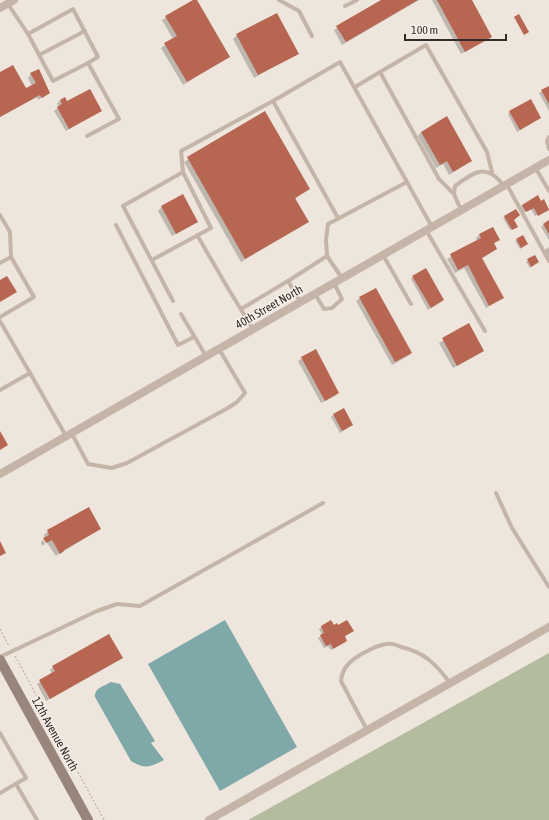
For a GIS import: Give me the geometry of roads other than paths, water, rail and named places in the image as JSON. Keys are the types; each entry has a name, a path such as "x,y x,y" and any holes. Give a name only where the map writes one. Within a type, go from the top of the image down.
{"main road":[{"name":"12th Avenue North","path":"0,659 88,820"}],"street":[{"path":"0,8 11,2"},
{"name":"40th Street North","path":"0,474 254,329 300,301 315,294 549,160"},
{"path":"209,820 549,627"}],"lane":[{"path":"279,0 299,11 312,36"},
{"path":"345,6 357,0"},
{"path":"11,2 39,55 53,81 98,57 73,9 28,34"},
{"path":"39,55 85,31"},
{"path":"355,87 426,45 487,152 492,172 505,185 549,261"},
{"path":"87,136 119,119 88,62"},
{"path":"152,260 211,228 183,172 181,151 340,62 407,182 429,228 485,331"},
{"path":"380,72 440,179 454,194 461,210"},
{"path":"272,101 338,218"},
{"path":"549,136 547,141 549,149"},
{"path":"535,168 549,191"},
{"path":"172,301 123,206 183,172"},
{"path":"454,194 455,186 462,181 480,172 492,172"},
{"path":"342,278 327,256 326,240 328,224 407,182"},
{"path":"0,215 10,232 11,257 34,297 0,317"},
{"path":"116,224 178,345 194,337"},
{"path":"197,236 254,329"},
{"path":"382,255 411,304"},
{"path":"241,310 327,256"},
{"path":"0,263 11,257"},
{"path":"288,281 300,301"},
{"path":"315,294 324,309 332,308 342,299 334,283"},
{"path":"181,314 206,356"},
{"path":"0,321 30,373 88,464 112,468 127,463 237,402 245,393 219,349"},
{"path":"0,390 30,373"},
{"path":"496,493 512,528 549,587"},
{"path":"0,659 97,611 116,604 140,606 323,504"},
{"path":"367,730 341,681 342,673 348,664 357,657 375,647 388,643 404,647 424,655 436,664 450,683"},
{"path":"0,733 26,778 0,793"},
{"path":"16,784 37,820"}],"water":[{"path":"225,620 297,747 220,791 148,664"},
{"path":"111,682 120,684 155,741 151,743 164,760 148,766 140,766 131,761 95,697 98,689"}]}
